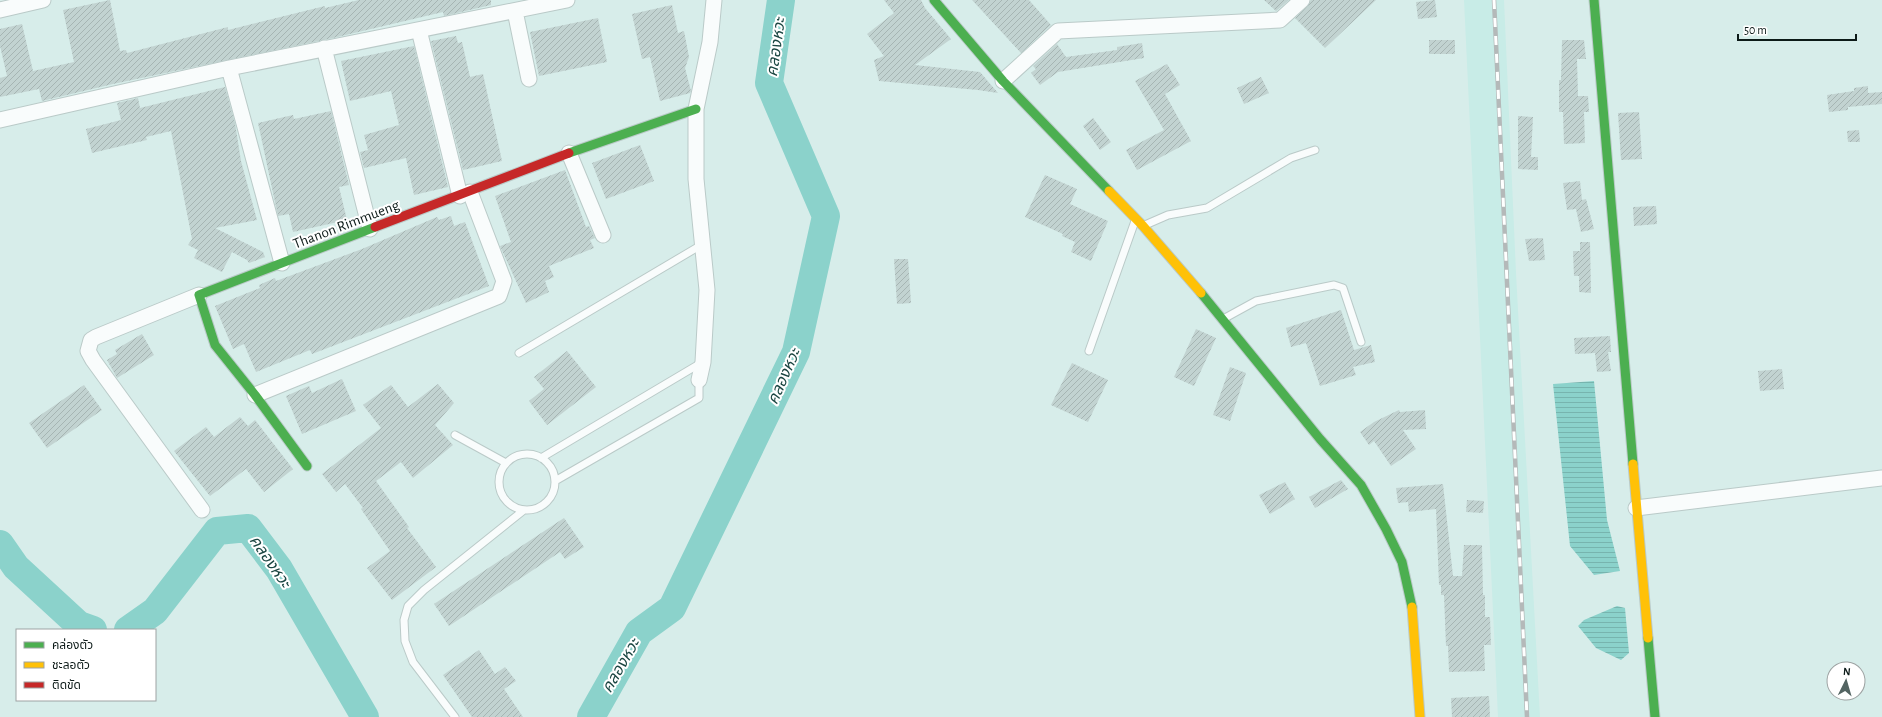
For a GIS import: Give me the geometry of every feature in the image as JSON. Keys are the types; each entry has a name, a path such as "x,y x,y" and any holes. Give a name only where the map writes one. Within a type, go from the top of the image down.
{"street":[{"path":"0,10 43,0"},
{"path":"0,120 229,68 567,0"},
{"path":"699,380 703,362 707,290 696,178 696,109 712,30 714,0"},
{"path":"934,0 1003,81 1143,226 1223,319 1320,439 1361,485 1386,528 1402,562 1413,613 1420,717"},
{"path":"1003,81 1058,31 1280,20 1302,0"},
{"path":"1594,0 1636,508 1655,717"},
{"path":"516,11 529,79"},
{"path":"255,395 499,296 504,281 465,194 419,30"},
{"path":"324,48 370,228"},
{"path":"229,68 282,263"},
{"name":"Thanon Rimmueng","path":"199,295 370,228 465,194 569,153 696,109"},
{"path":"569,153 603,236"},
{"path":"202,510 93,360 88,351 91,340 199,295 215,345 255,395 307,466"},
{"path":"1636,508 1882,478"}],"lane":[{"path":"1143,226 1168,215 1207,208 1291,158 1315,150"},
{"path":"1089,351 1136,219"},
{"path":"519,353 703,244"},
{"path":"1223,319 1256,301 1334,285 1343,288 1361,342"},
{"path":"542,458 703,362"},
{"path":"555,481 699,398 699,380"},
{"path":"455,435 506,463"},
{"path":"522,454 532,454 542,458 549,464 554,472 555,481 554,491 546,503 534,509 524,510 515,508 508,503 499,488 500,475 506,463 513,457 522,454"},
{"path":"455,717 413,662 405,641 404,620 408,606 424,590 524,510"}],"shaded area":[{"path":"1464,0 1504,0 1516,273 1540,717 1498,717"}],"water":[{"path":"1594,381 1607,520 1620,571 1594,575 1570,546 1553,384"},
{"path":"1617,606 1625,608 1629,653 1621,660 1596,648 1578,626 1584,620"}],"building":[{"path":"110,0 120,51 126,50 127,53 228,27 228,30 325,6 325,8 359,0 491,0 491,5 444,16 443,12 333,38 113,84 42,101 39,89 0,97 0,78 7,76 0,46 0,29 22,24 33,71 74,62 63,10"},
{"path":"884,0 921,0 925,8 951,39 915,65 980,72 998,93 879,81 874,60 884,56 867,34 894,13"},
{"path":"972,0 1029,0 1051,25 1021,53"},
{"path":"1264,0 1289,0 1276,11"},
{"path":"1311,0 1376,0 1325,48 1295,18 1308,6"},
{"path":"1435,0 1437,17 1418,19 1416,2"},
{"path":"672,5 678,33 684,31 689,57 685,68 691,91 690,93 660,101 650,57 642,59 632,14"},
{"path":"598,18 607,62 539,76 530,32"},
{"path":"456,36 458,43 462,42 470,77 483,74 502,161 463,170 431,41"},
{"path":"1429,40 1455,40 1455,54 1429,54"},
{"path":"1562,40 1584,40 1586,59 1577,59 1578,96 1588,96 1589,112 1584,112 1585,143 1564,144 1563,112 1559,112 1559,80 1561,80"},
{"path":"1142,43 1144,58 1058,72 1040,85 1031,73 1036,69 1033,66 1057,44 1066,57 1117,50 1117,47"},
{"path":"414,46 448,187 414,195 406,158 364,168 360,152 368,150 364,135 399,125 391,91 350,101 341,61"},
{"path":"1167,64 1180,85 1165,94 1191,141 1137,170 1126,150 1164,130 1135,81"},
{"path":"1261,77 1269,93 1244,104 1237,88"},
{"path":"1868,86 1868,93 1882,92 1882,104 1848,107 1848,110 1829,112 1827,95 1854,91 1854,88"},
{"path":"225,87 235,123 241,161 257,220 215,228 263,252 265,257 249,263 247,260 232,252 222,272 194,258 198,250 188,245 192,239 171,131 146,137 147,140 92,153 86,129 121,120 117,103 138,98 140,108"},
{"path":"331,111 349,185 339,187 347,220 293,232 289,214 278,216 258,123 293,115 294,119"},
{"path":"1639,112 1642,159 1621,160 1618,113"},
{"path":"1518,116 1533,117 1531,157 1538,157 1538,170 1518,169"},
{"path":"1093,118 1111,142 1100,150 1083,126"},
{"path":"1859,130 1860,142 1848,142 1847,131"},
{"path":"640,145 654,181 606,199 592,163"},
{"path":"565,170 586,227 589,226 595,238 590,240 594,248 549,266 554,277 545,281 549,292 526,303 500,246 511,242 495,196"},
{"path":"1045,175 1077,189 1070,204 1108,221 1091,261 1071,252 1075,242 1062,236 1063,234 1025,217"},
{"path":"1580,181 1582,200 1586,199 1594,229 1581,232 1576,209 1567,210 1563,183"},
{"path":"1656,206 1657,224 1634,226 1633,207"},
{"path":"451,216 454,226 465,222 489,286 312,354 310,350 256,372 244,344 233,349 215,306 260,288 259,285 275,278 276,281 362,249 437,217 439,220"},
{"path":"1543,238 1545,260 1529,261 1525,239"},
{"path":"1580,242 1590,242 1591,293 1579,292 1579,276 1574,276 1573,251 1580,251"},
{"path":"894,259 908,259 911,303 897,304"},
{"path":"1341,310 1354,350 1371,345 1375,362 1353,367 1356,375 1320,386 1306,343 1291,347 1286,328"},
{"path":"1196,329 1216,338 1194,386 1174,377"},
{"path":"142,334 154,355 117,378 107,360 117,354 115,350"},
{"path":"1610,336 1611,352 1608,352 1611,371 1597,372 1595,353 1575,354 1574,338"},
{"path":"567,351 596,387 547,425 529,401 544,389 534,377"},
{"path":"1072,363 1108,380 1088,422 1051,405"},
{"path":"1230,367 1246,373 1230,421 1213,415"},
{"path":"1782,369 1784,389 1760,391 1758,371"},
{"path":"342,379 356,411 302,434 286,396 309,386 312,393"},
{"path":"438,384 454,403 435,425 453,445 413,478 401,462 376,481 409,527 407,528 436,567 392,600 367,568 390,551 361,509 363,508 345,484 336,492 322,474 381,428 363,405 391,385 408,407"},
{"path":"84,385 102,410 47,448 29,423"},
{"path":"1399,410 1400,412 1425,410 1426,429 1403,430 1416,449 1391,466 1374,441 1369,445 1360,432 1374,422"},
{"path":"240,417 248,426 255,420 293,469 264,492 246,469 210,496 174,451 206,427 214,437"},
{"path":"1341,480 1348,489 1315,508 1309,497"},
{"path":"1285,482 1295,499 1270,514 1259,495"},
{"path":"1443,484 1453,576 1462,576 1464,545 1482,545 1483,595 1485,595 1485,617 1490,617 1491,645 1484,645 1485,671 1449,672 1448,646 1446,646 1444,595 1441,595 1441,585 1439,585 1436,509 1409,512 1408,502 1398,503 1396,488"},
{"path":"1467,500 1484,501 1483,513 1466,512"},
{"path":"564,518 584,547 565,559 560,552 449,626 434,604"},
{"path":"479,650 495,674 505,667 516,681 504,689 523,717 472,717 443,675"},
{"path":"1489,696 1490,717 1452,717 1451,698"}],"waterway":[{"name":"คลองหวะ","path":"591,717 639,632 672,608 796,352 826,216 769,83 781,0"},
{"name":"คลองหวะ","path":"129,629 155,611 217,531 248,528 279,569 365,717"},
{"name":"คลองหวะ","path":"0,544 16,567 79,625 90,629"}],"railway":[{"path":"1494,0 1527,717"}],"traffic: fast":[{"path":"934,0 1003,81 1109,191"},
{"path":"1594,0 1633,464"},
{"path":"569,153 696,109"},
{"path":"307,466 255,395 215,345 199,295 375,227"},
{"path":"1201,293 1320,439 1361,485 1386,529 1402,562 1412,607"},
{"path":"1648,638 1655,717"}],"traffic: slow":[{"path":"1109,191 1143,226 1201,293"},
{"path":"1633,464 1648,638"},
{"path":"1412,607 1420,717"}],"traffic: jam":[{"path":"375,227 569,153"}]}
